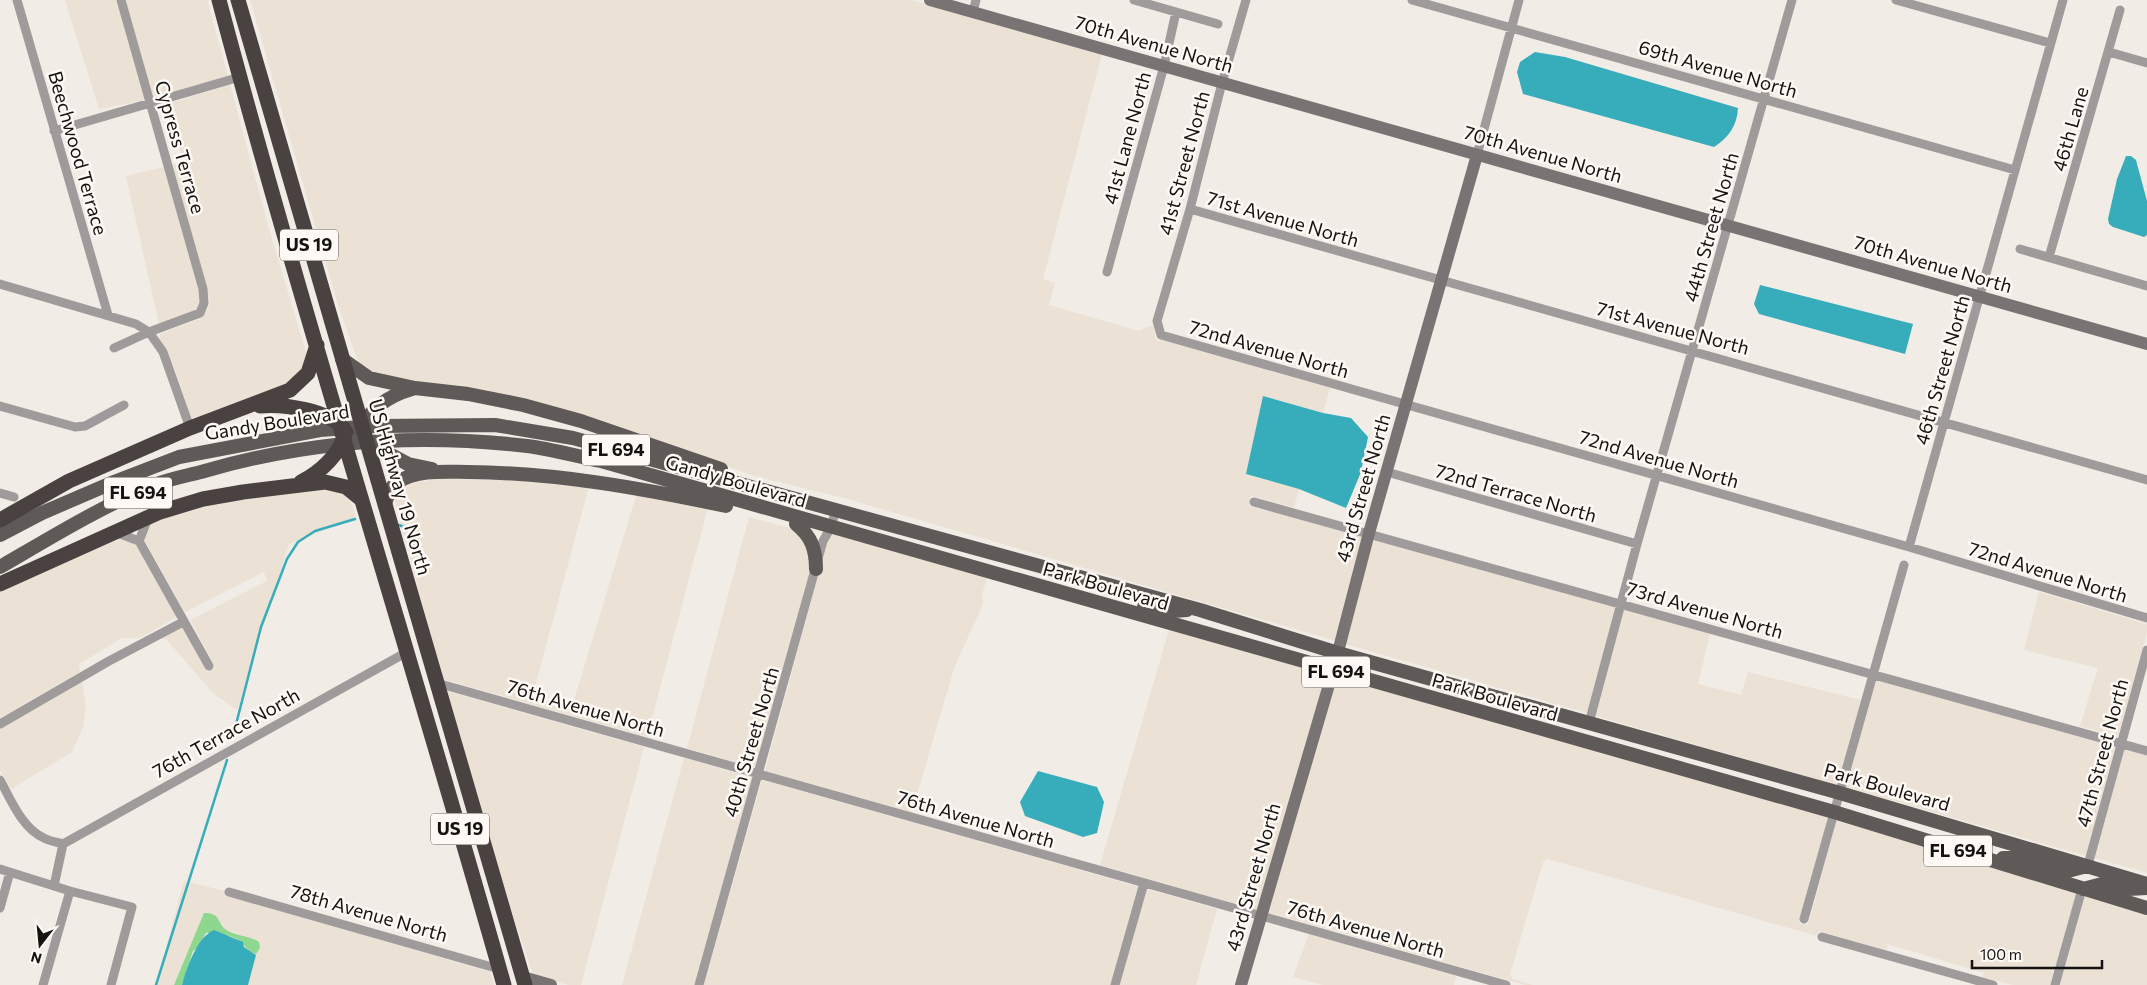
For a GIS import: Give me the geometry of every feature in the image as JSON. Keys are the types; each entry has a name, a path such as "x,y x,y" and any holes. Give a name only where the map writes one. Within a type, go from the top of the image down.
{"highway":[{"name":"US Highway 19 North","path":"219,0 336,407 371,458 437,683 521,982"},
{"name":"US Highway 19 North","path":"238,0 355,404 350,455 362,500 470,862 504,985"},
{"path":"229,37 243,59 259,76"},
{"path":"240,77 256,87 268,104"},
{"path":"0,520 69,481 190,428 290,390 300,382 311,366 317,345"},
{"path":"246,407 275,404 297,407 352,432 328,462 314,475 293,486"},
{"path":"0,584 148,518 203,499 325,482 346,487 362,500"},
{"path":"470,862 479,873 508,965 521,982"},
{"path":"499,969 521,982"}],"main road":[{"path":"342,359 369,378 415,388 468,394 523,405 572,418 721,469 797,498"},
{"path":"415,388 394,394 380,403 352,432 408,464 443,472"},
{"name":"Gandy Boulevard","path":"0,535 42,513 179,457 320,430 432,424 495,425 573,438 836,509"},
{"name":"Gandy Boulevard","path":"0,567 86,518 154,485 231,463 289,450 379,441 437,440 528,446 601,462 831,528"},
{"path":"385,504 389,490 399,481 417,475 443,472 543,474 661,492 813,529 831,528"},
{"name":"Park Boulevard","path":"836,509 1200,610 1338,653 1840,793 2147,884"},
{"path":"796,524 803,530 813,545 816,552 816,568"},
{"name":"Park Boulevard","path":"831,528 1834,812 2147,908"},
{"path":"943,559 970,558 1068,586 1083,585 1088,579"},
{"path":"1086,599 1087,595 1096,594 1161,612 1200,610"},
{"path":"1541,730 1551,726 1576,730 1584,728 1589,723"},
{"path":"1605,747 1617,743 1638,746 1647,745 1655,741"},
{"path":"1988,860 2011,858 2064,872 2088,865"},
{"path":"2082,889 2102,884 2128,889 2147,888"}],"street":[{"name":"Beechwood Terrace","path":"17,0 108,316"},
{"name":"Cypress Terrace","path":"121,0 203,289 204,303 200,313 149,332"},
{"name":"70th Avenue North","path":"930,0 975,6 1222,83 2147,344"},
{"path":"1134,0 1218,24"},
{"name":"41st Street North","path":"1161,335 1157,321 1190,209 1222,83 1246,0"},
{"name":"69th Avenue North","path":"1412,0 2015,170"},
{"name":"43rd Street North","path":"1241,985 1333,671 1519,0"},
{"name":"44th Street North","path":"1589,723 1637,544 1792,0"},
{"path":"1896,0 2050,44"},
{"name":"46th Street North","path":"1910,547 2063,0"},
{"name":"46th Lane","path":"2049,257 2120,10"},
{"name":"41st Lane North","path":"1107,272 1164,66 1176,12"},
{"path":"2109,52 2147,63"},
{"path":"54,131 240,77"},
{"name":"71st Avenue North","path":"1190,209 1441,282 1693,350 2147,480"},
{"path":"2020,249 2147,286"},
{"path":"0,284 136,324 149,332 163,352 190,428"},
{"path":"114,348 149,332"},
{"name":"72nd Avenue North","path":"1161,335 1910,547 2147,618"},
{"path":"0,406 75,427 85,426 124,405"},
{"name":"72nd Terrace North","path":"1387,472 1637,544"},
{"path":"0,493 14,497"},
{"name":"73rd Avenue North","path":"1254,502 2147,751"},
{"name":"40th Street North","path":"699,985 823,540 831,528 836,509"},
{"path":"139,541 148,518"},
{"path":"115,532 139,541 209,666"},
{"path":"1804,919 1904,565"},
{"path":"0,724 109,661 183,622"},
{"name":"47th Street North","path":"2088,865 2147,650"},
{"name":"76th Terrace North","path":"62,844 407,652"},
{"name":"76th Avenue North","path":"437,683 1506,985"},
{"path":"0,780 22,818 32,830 44,838 62,844 54,886"},
{"path":"0,869 70,891 132,907 111,985"},
{"path":"0,908 10,872"},
{"path":"1115,985 1144,883"},
{"path":"2055,985 2082,889"},
{"path":"43,985 70,891"},
{"name":"78th Avenue North","path":"229,892 499,969"},
{"path":"1822,937 1993,985"},
{"path":"521,982 551,985"}],"shaded area":[{"path":"65,0 116,0 145,100 99,109"},
{"path":"125,0 207,0 228,76 154,98"},
{"path":"250,0 911,0 1102,54 1043,279 1055,283 1049,305 1139,331 1150,326 1154,327 1155,338 1158,341 1161,340 1330,388 1323,413 1263,396 1247,474 1299,489 1294,507 1251,496 1249,506 1364,536 1336,641 844,498 754,476 722,464 422,384 371,373 360,367 338,305"},
{"path":"230,85 268,225 308,359 301,374 281,387 191,419 178,378 167,350 160,340 160,334 202,318 209,307 210,300 173,165 183,162 167,104"},
{"path":"164,167 199,290 199,303 197,309 159,324 126,176"},
{"path":"438,479 554,481 589,486 532,698 571,710 637,493 708,507 647,737 443,679 394,499 397,490 406,484"},
{"path":"325,487 350,497 356,518 289,544 237,710 214,694 166,639 158,638 181,625 208,672 215,667 190,620 267,581 264,572 185,612 137,527 203,504"},
{"path":"749,517 794,529 805,540 811,568 756,768 687,748"},
{"path":"128,530 177,617 140,638 122,638 79,664 80,672 0,718 0,589"},
{"path":"832,534 987,578 982,594 983,604 954,668 912,812 765,771 827,542"},
{"path":"1373,539 1616,607 1587,713 1345,644"},
{"path":"2039,592 2147,624 2147,633 2118,737 2080,726 2098,668 2024,650"},
{"path":"1624,609 1710,633 1698,684 1741,695 1748,672 1861,700 1837,785 1596,716"},
{"path":"1169,630 1327,675 1258,910 1100,865"},
{"path":"1336,677 1829,816 1799,923 1808,925 1837,819 2076,893 2050,985 2013,985 1983,977 1984,973 1888,944 1886,950 1819,931 1817,936 1548,859 1543,862 1510,974 1513,979 1533,985 1525,985 1267,912"},
{"path":"1876,680 2115,747 2086,856 1846,787"},
{"path":"82,682 86,707 83,727 72,752 11,789 0,770 0,729"},
{"path":"446,691 644,747 581,985 569,985 533,975 480,815"},
{"path":"2124,749 2147,756 2147,873 2095,858"},
{"path":"684,758 754,778 694,985 622,985"},
{"path":"762,780 1217,909 1196,985 704,985"},
{"path":"184,881 271,902 270,908 490,972 494,985 248,985 256,954 260,948 259,942 224,928 223,924 202,917 174,985 156,985"},
{"path":"2085,895 2147,913 2147,985 2060,985"},
{"path":"1309,934 1456,976 1454,985 1323,985 1293,977"}],"green space":[{"path":"204,913 216,916 222,926 228,931 256,940 259,942 260,948 256,954 234,938 206,933 199,946 193,951 182,985 174,985"}],"water":[{"path":"1535,52 1565,57 1738,108 1734,126 1728,135 1714,147 1523,94 1517,72 1520,62"},
{"path":"2126,156 2131,156 2136,160 2147,201 2147,235 2144,237 2109,224 2108,219 2117,179"},
{"path":"1760,285 1913,324 1905,354 1759,314 1754,304"},
{"path":"1263,396 1323,413 1351,418 1368,437 1361,472 1346,508 1299,489 1246,474"},
{"path":"1038,771 1097,787 1104,802 1097,833 1083,837 1025,816 1020,802"},
{"path":"214,930 243,942 244,947 256,955 248,985 182,985 198,946"}],"waterway":[{"path":"233,736 261,627 287,559 298,542 315,531 355,519"},
{"path":"399,525 421,534"},
{"path":"156,985 227,760"}]}
